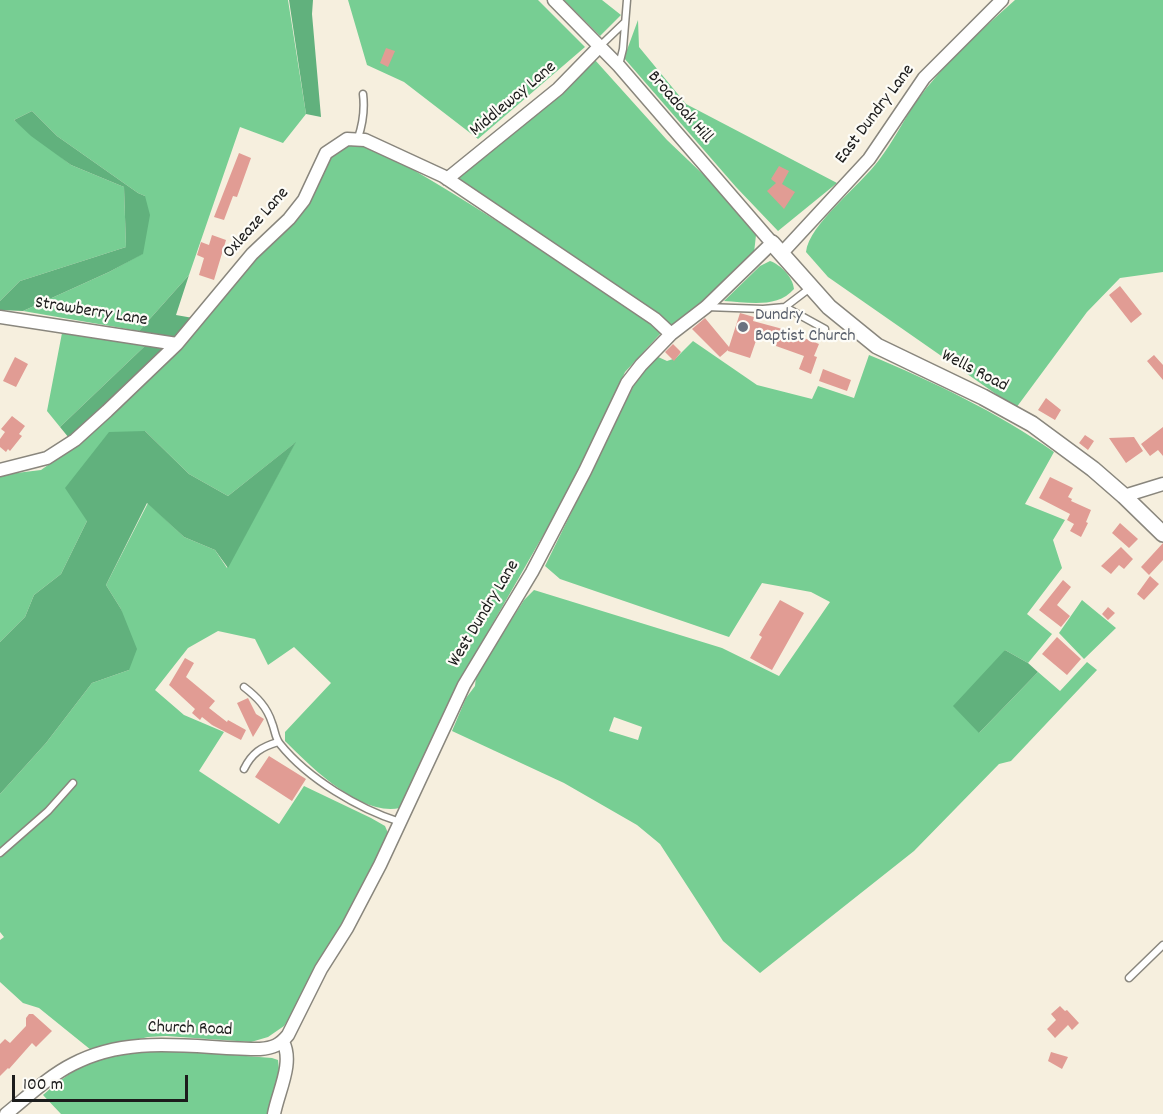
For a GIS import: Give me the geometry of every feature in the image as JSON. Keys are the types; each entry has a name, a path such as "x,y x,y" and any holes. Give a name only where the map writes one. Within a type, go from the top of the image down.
{"street":[{"name":"Broadoak Hill","path":"554,0 619,66 776,249"},
{"name":"East Dundry Lane","path":"776,249 869,159 924,78 1002,0"},
{"name":"Middleway Lane","path":"447,179 558,89 600,46"},
{"path":"358,138 410,159 447,179 655,319 671,334"},
{"name":"Oxleaze Lane","path":"0,470 47,458 75,440 177,344 252,254 289,219 304,200 326,153 347,139 358,138"},
{"name":"Wells Road","path":"776,249 829,307 877,346 983,397 1032,424 1071,451 1124,496 1163,534"},
{"name":"West Dundry Lane","path":"283,1042 321,969 352,918 401,822 464,685 532,572 585,471 627,383 640,365 671,334 776,249"},
{"name":"Strawberry Lane","path":"0,317 177,344"},
{"path":"1124,496 1163,484"},
{"path":"274,1114 286,1066 286,1048 283,1042"},
{"name":"Church Road","path":"6,1114 72,1064 111,1051 133,1046 174,1044 260,1049 274,1047 283,1042"}],"lane":[{"path":"619,66 623,49 627,0"},
{"path":"600,46 626,22"},
{"path":"358,138 364,111 363,94"},
{"path":"706,307 763,309 784,307 810,288"},
{"path":"784,307 825,329"},
{"path":"244,687 264,705 272,721 278,742 315,776 357,804 401,822"},
{"path":"244,769 255,753 264,746 278,742"},
{"path":"0,853 48,810 73,783"},
{"path":"1129,978 1163,945"}],"green space":[{"path":"0,0 288,0 306,114 283,143 240,127 189,275 139,331 23,311 109,272 142,254 145,196 57,136 32,111 14,120 71,165 124,187 126,247 20,281 0,301"},
{"path":"289,0 313,0 312,14 321,117 306,114"},
{"path":"348,0 538,0 585,47 478,139 404,82 367,65"},
{"path":"564,0 602,0 621,15 600,36"},
{"path":"1015,0 1163,0 1163,272 1120,278 1087,312 1016,408 828,277 806,252 816,229 879,160 916,102 938,74 962,48"},
{"path":"638,20 639,47 686,104 837,183 778,231 736,187 624,58"},
{"path":"595,60 667,140 730,200 756,235 754,253 738,274 676,324 668,324 593,270 456,179 563,91"},
{"path":"32,111 57,136 145,196 150,215 143,254 23,311 0,310 0,301 20,281 126,247 124,187 71,165 31,136 14,120"},
{"path":"365,142 452,193 585,277 632,309 661,333 625,372 599,431 557,511 457,686 400,808 385,809 369,805 353,797 322,776 285,741 285,732 331,683 294,647 268,665 255,639 218,631 188,648 155,690 184,715 224,732 199,771 279,824 304,786 371,818 385,826 388,833 360,892 341,927 314,968 294,1011 284,1026 268,1037 251,1042 166,1036 148,1037 91,1050 39,1008 23,1003 0,982 0,940 4,937 0,932 0,794 46,743 92,683 129,670 121,609 106,585 148,503 184,537 215,550 227,568 295,443 228,496 189,474 145,431 87,521 61,574 34,595 25,617 0,642 0,475 41,470 81,442 180,349 255,260 288,226 328,159 338,148"},
{"path":"770,261 782,268 789,276 794,289 787,295 770,302 724,301 760,266"},
{"path":"189,275 176,315 193,318 176,339 139,331"},
{"path":"62,333 147,344 60,427 47,411"},
{"path":"693,341 757,385 812,399 818,386 854,398 869,355 965,399 1054,452 1025,504 1065,520 1053,540 1062,568 1027,614 1052,634 1028,663 1005,650 979,733 1038,672 1060,691 1087,662 1097,670 1011,761 999,764 914,851 760,973 723,941 660,844 637,825 564,783 452,731 466,698 475,686 476,676 524,600 534,590 722,648 779,676 830,602 811,592 762,583 729,637 560,579 545,566 636,381 656,356 667,361 676,358","holes":["614,717 642,727 638,740 609,731"]},
{"path":"147,344 168,346 69,438 60,427"},
{"path":"145,431 189,474 228,496 296,442 228,568 215,550 184,537 147,503 106,585 121,609 137,649 129,670 92,683 46,743 0,794 0,642 25,617 34,595 61,574 87,521 65,488 109,432"},
{"path":"1082,600 1116,628 1084,659 1059,633"},
{"path":"1005,650 1028,663 1038,672 979,733 953,706"},
{"path":"168,1050 278,1060 279,1069 270,1114 61,1114 43,1095 68,1075 91,1063 116,1056"}],"building":[{"path":"386,48 395,51 388,67 380,63"},
{"path":"239,153 251,158 237,197 233,196 224,220 214,217"},
{"path":"779,166 789,171 782,184 795,192 784,209 767,191 776,183 771,179"},
{"path":"212,235 226,240 214,280 199,275 204,258 197,255 201,242 209,245"},
{"path":"1120,286 1142,314 1131,323 1109,295"},
{"path":"740,313 754,317 753,321 779,328 819,344 811,374 799,369 804,356 776,346 777,341 758,335 750,358 728,350 720,357 692,329 705,318 729,347"},
{"path":"673,344 681,352 674,361 665,352"},
{"path":"1154,355 1163,365 1163,380 1147,361"},
{"path":"15,357 28,364 16,387 3,381"},
{"path":"823,369 851,380 847,391 819,381"},
{"path":"1046,398 1061,410 1055,420 1038,410"},
{"path":"12,416 25,426 19,434 22,436 10,451 8,449 6,452 0,447 0,439 5,432 1,429"},
{"path":"1163,427 1163,456 1158,450 1150,456 1141,444"},
{"path":"1085,435 1094,441 1088,450 1079,443"},
{"path":"1134,437 1143,451 1126,463 1109,438"},
{"path":"1050,477 1073,488 1068,497 1072,499 1071,501 1091,510 1081,537 1070,531 1074,524 1067,520 1070,514 1039,498"},
{"path":"1120,523 1138,539 1129,548 1112,533"},
{"path":"1163,543 1163,560 1149,575 1141,567"},
{"path":"1121,547 1133,559 1124,569 1119,565 1111,574 1101,566"},
{"path":"1150,576 1159,584 1144,600 1137,594"},
{"path":"1063,580 1071,587 1057,605 1070,616 1061,627 1039,610"},
{"path":"780,600 804,613 772,670 750,658 762,637 759,635"},
{"path":"1108,607 1115,613 1108,620 1102,614"},
{"path":"1057,637 1081,659 1067,675 1042,654"},
{"path":"185,658 194,663 186,677 215,701 209,708 227,722 228,720 246,730 241,740 212,725 202,717 200,720 192,713 195,709 169,685"},
{"path":"248,698 256,714 264,719 253,737 237,703"},
{"path":"269,756 306,779 292,801 255,777"},
{"path":"1060,1006 1079,1023 1072,1030 1068,1025 1055,1038 1047,1029 1056,1020 1051,1014"},
{"path":"29,1014 33,1014 52,1031 36,1047 32,1043 0,1076 0,1044 5,1039 10,1043 26,1026 26,1018"},
{"path":"1051,1052 1068,1057 1062,1069 1048,1061"}],"place":[{"name":"Dundry Baptist Church","path":"743,327"}]}
